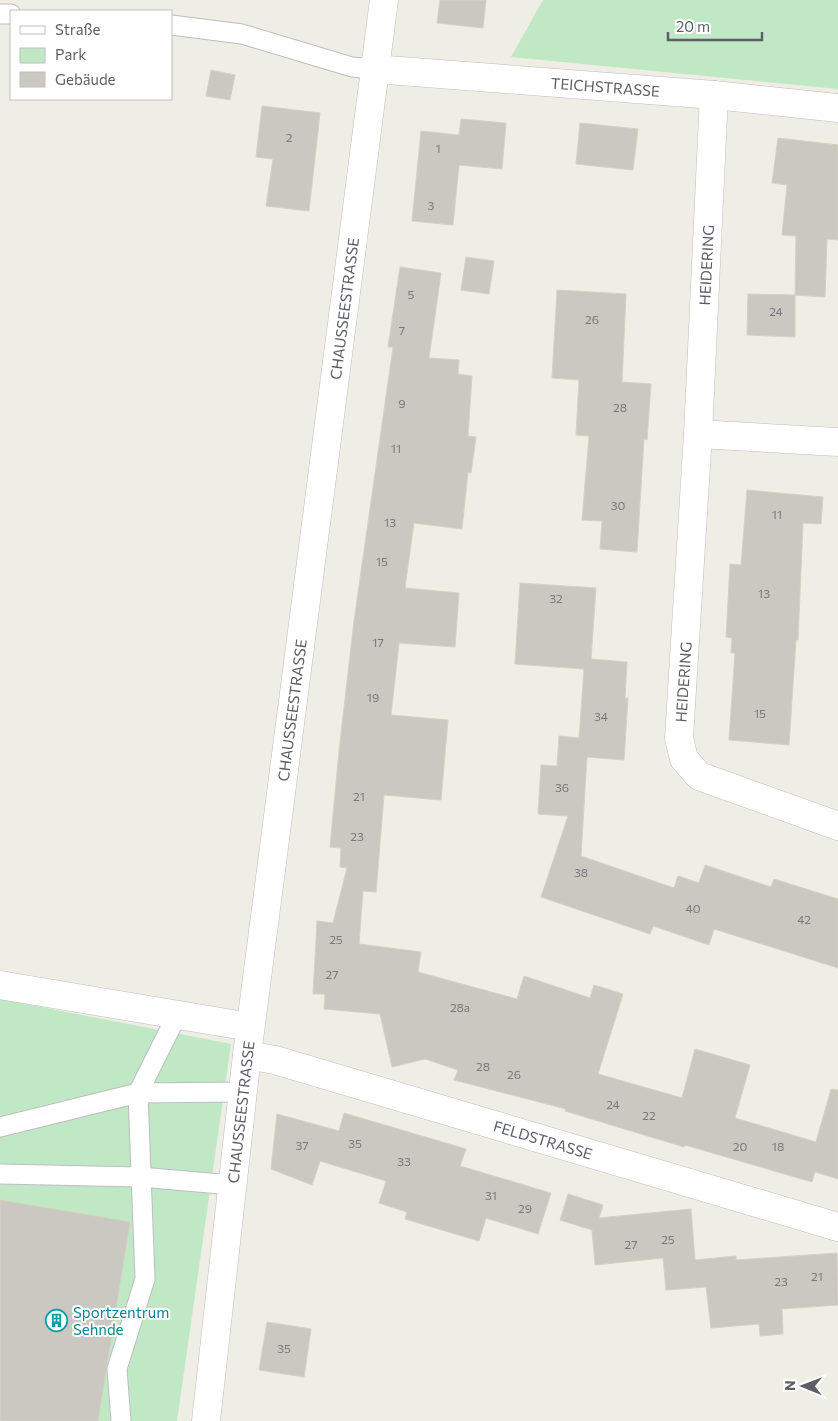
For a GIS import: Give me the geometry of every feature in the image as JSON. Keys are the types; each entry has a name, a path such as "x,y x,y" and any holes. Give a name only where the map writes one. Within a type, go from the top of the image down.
{"street":[{"name":"CHAUSSEESTRASSE","path":"206,1421 250,1027 384,0"},
{"name":"TEICHSTRASSE","path":"374,69 714,95 838,108"},
{"name":"HEIDERING","path":"714,95 698,434 679,738 684,759 699,776 838,826"},
{"path":"698,434 838,442"},
{"path":"0,985 250,1027"},
{"name":"FELDSTRASSE","path":"247,1056 275,1060 838,1228"}],"lane":[{"path":"172,25 242,34 352,67 374,69"},
{"path":"121,1421 117,1369 145,1279 138,1093 177,1014"},
{"path":"0,1127 138,1093 242,1092"},
{"path":"0,1174 140,1177 232,1185"}],"green space":[{"path":"543,0 838,0 838,89 511,57"},
{"path":"0,999 231,1044 177,1421 0,1421"}],"building":[{"path":"440,0 486,0 483,28 437,23"},
{"path":"211,70 235,75 230,100 206,96"},
{"path":"262,106 320,113 309,211 266,206 273,159 256,157"},
{"path":"461,119 506,123 502,169 459,165 453,225 412,221 421,131 459,135"},
{"path":"580,123 638,129 633,170 576,164"},
{"path":"778,138 838,145 838,240 827,239 825,297 795,295 796,236 782,235 787,185 772,183"},
{"path":"466,257 494,261 489,294 461,290"},
{"path":"400,267 441,273 429,358 459,360 458,374 472,376 468,436 476,437 471,473 468,472 462,529 414,523 405,588 459,593 455,647 399,643 391,715 448,720 441,800 384,795 376,892 363,891 359,944 421,952 418,972 517,999 524,976 590,998 594,985 623,994 598,1074 682,1098 695,1049 750,1065 735,1118 816,1142 831,1089 838,1090 838,1179 815,1172 812,1182 685,1145 684,1147 565,1111 566,1109 454,1080 458,1070 425,1059 392,1067 380,1014 324,1009 325,994 313,994 317,921 333,923 347,868 340,867 341,848 330,847 354,621 393,347 388,347"},
{"path":"557,290 626,294 622,382 651,384 647,440 644,439 637,552 600,549 602,521 582,520 589,436 576,435 579,380 552,378"},
{"path":"748,294 795,295 795,337 747,335"},
{"path":"747,490 823,497 821,524 803,523 798,640 796,640 789,745 729,740 735,653 731,653 732,638 726,637 730,564 741,565"},
{"path":"520,583 596,588 591,659 627,662 625,698 628,698 624,760 587,757 581,856 674,888 678,876 699,883 705,865 771,887 774,879 838,899 838,968 714,929 709,945 653,926 650,934 541,897 568,816 538,814 541,765 557,766 559,736 579,738 584,669 515,664"},
{"path":"344,1113 466,1149 460,1166 551,1193 538,1234 486,1218 479,1241 405,1219 407,1212 379,1203 386,1181 320,1161 312,1185 271,1169 277,1114 339,1131"},
{"path":"568,1194 603,1205 599,1218 691,1209 695,1260 736,1256 736,1260 837,1253 838,1305 782,1309 783,1334 760,1336 759,1324 711,1328 706,1287 666,1290 663,1258 595,1265 592,1230 560,1220"},
{"name":"Sportzentrum Sehnde","path":"0,1200 130,1222 98,1421 0,1421"},
{"path":"267,1322 311,1329 304,1377 259,1370"}],"place":[{"name":"Sportzentrum Sehnde","path":"57,1321"}]}
